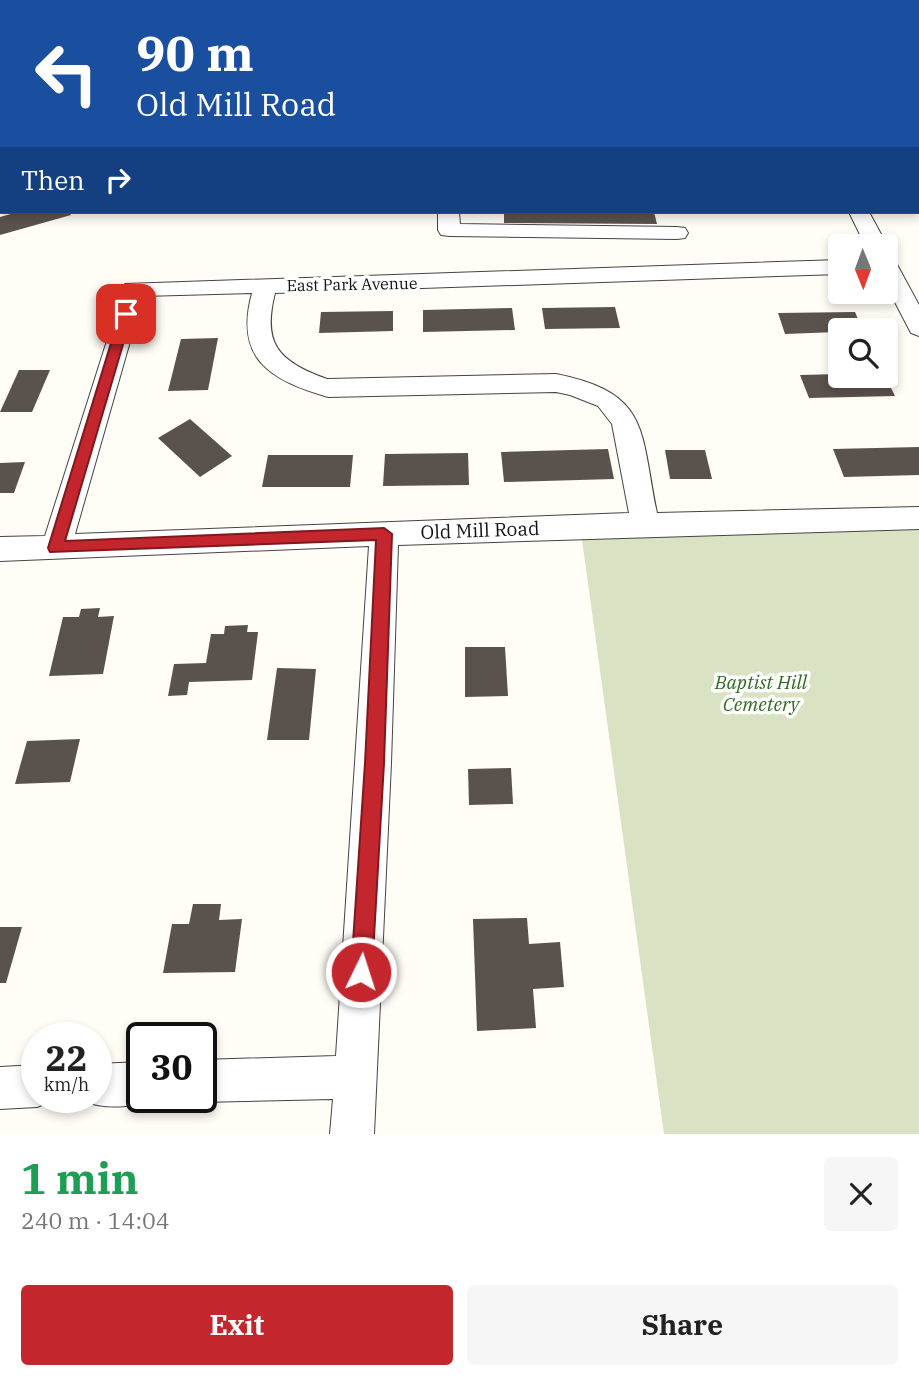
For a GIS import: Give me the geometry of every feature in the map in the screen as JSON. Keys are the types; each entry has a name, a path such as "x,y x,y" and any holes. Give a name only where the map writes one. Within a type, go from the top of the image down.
{"street":[{"path":"449,214 449,230 675,223 685,273"},
{"path":"860,214 870,234"},
{"name":"East Park Avenue","path":"56,548 133,289 828,267"},
{"path":"265,286 258,335 266,351 288,373 308,383 328,388 556,383 576,387 607,400 625,421 645,524"},
{"path":"898,287 919,328"},
{"name":"Old Mill Road","path":"0,549 645,524 919,518"},
{"path":"352,1134 374,763 384,534"},
{"path":"217,1081 355,1077"},
{"path":"0,1088 21,1087"}],"green space":[{"name":"Baptist Hill Cemetery","path":"919,528 919,1134 664,1134 582,540"}],"building":[{"path":"11,214 71,215 0,235 0,217"},
{"path":"504,214 654,214 657,224 504,223"},
{"path":"615,307 620,328 545,329 542,308"},
{"path":"512,308 515,330 423,332 423,310"},
{"path":"393,311 393,331 319,333 321,312"},
{"path":"855,312 858,318 828,318 828,332 785,334 778,313"},
{"path":"218,338 208,390 168,391 181,339"},
{"path":"19,370 50,370 32,412 0,412"},
{"path":"828,374 828,388 891,388 895,396 809,398 800,375"},
{"path":"190,419 232,456 200,477 158,438"},
{"path":"919,447 919,475 844,477 833,449"},
{"path":"608,449 614,479 504,482 501,452"},
{"path":"665,450 705,450 712,479 670,479"},
{"path":"468,453 469,485 383,486 385,454"},
{"path":"268,455 353,455 350,487 262,487"},
{"path":"25,462 14,493 0,493 0,463"},
{"path":"100,608 98,617 114,616 103,674 49,676 63,617 79,617 81,609"},
{"path":"248,625 247,632 258,632 252,680 189,682 187,695 168,696 174,664 206,663 211,634 224,634 225,626"},
{"path":"465,647 505,647 508,696 465,697"},
{"path":"277,668 316,669 309,740 267,740"},
{"path":"80,739 70,782 15,784 27,741"},
{"path":"511,768 513,804 469,805 468,769"},
{"path":"193,904 221,904 219,920 242,919 235,972 163,973 172,924 189,924"},
{"path":"527,918 529,944 560,942 564,987 533,989 536,1028 477,1031 473,919"},
{"path":"0,927 22,927 6,983 0,983"}],"route":[{"path":"126,314 56,548 384,534 361,972"}]}
